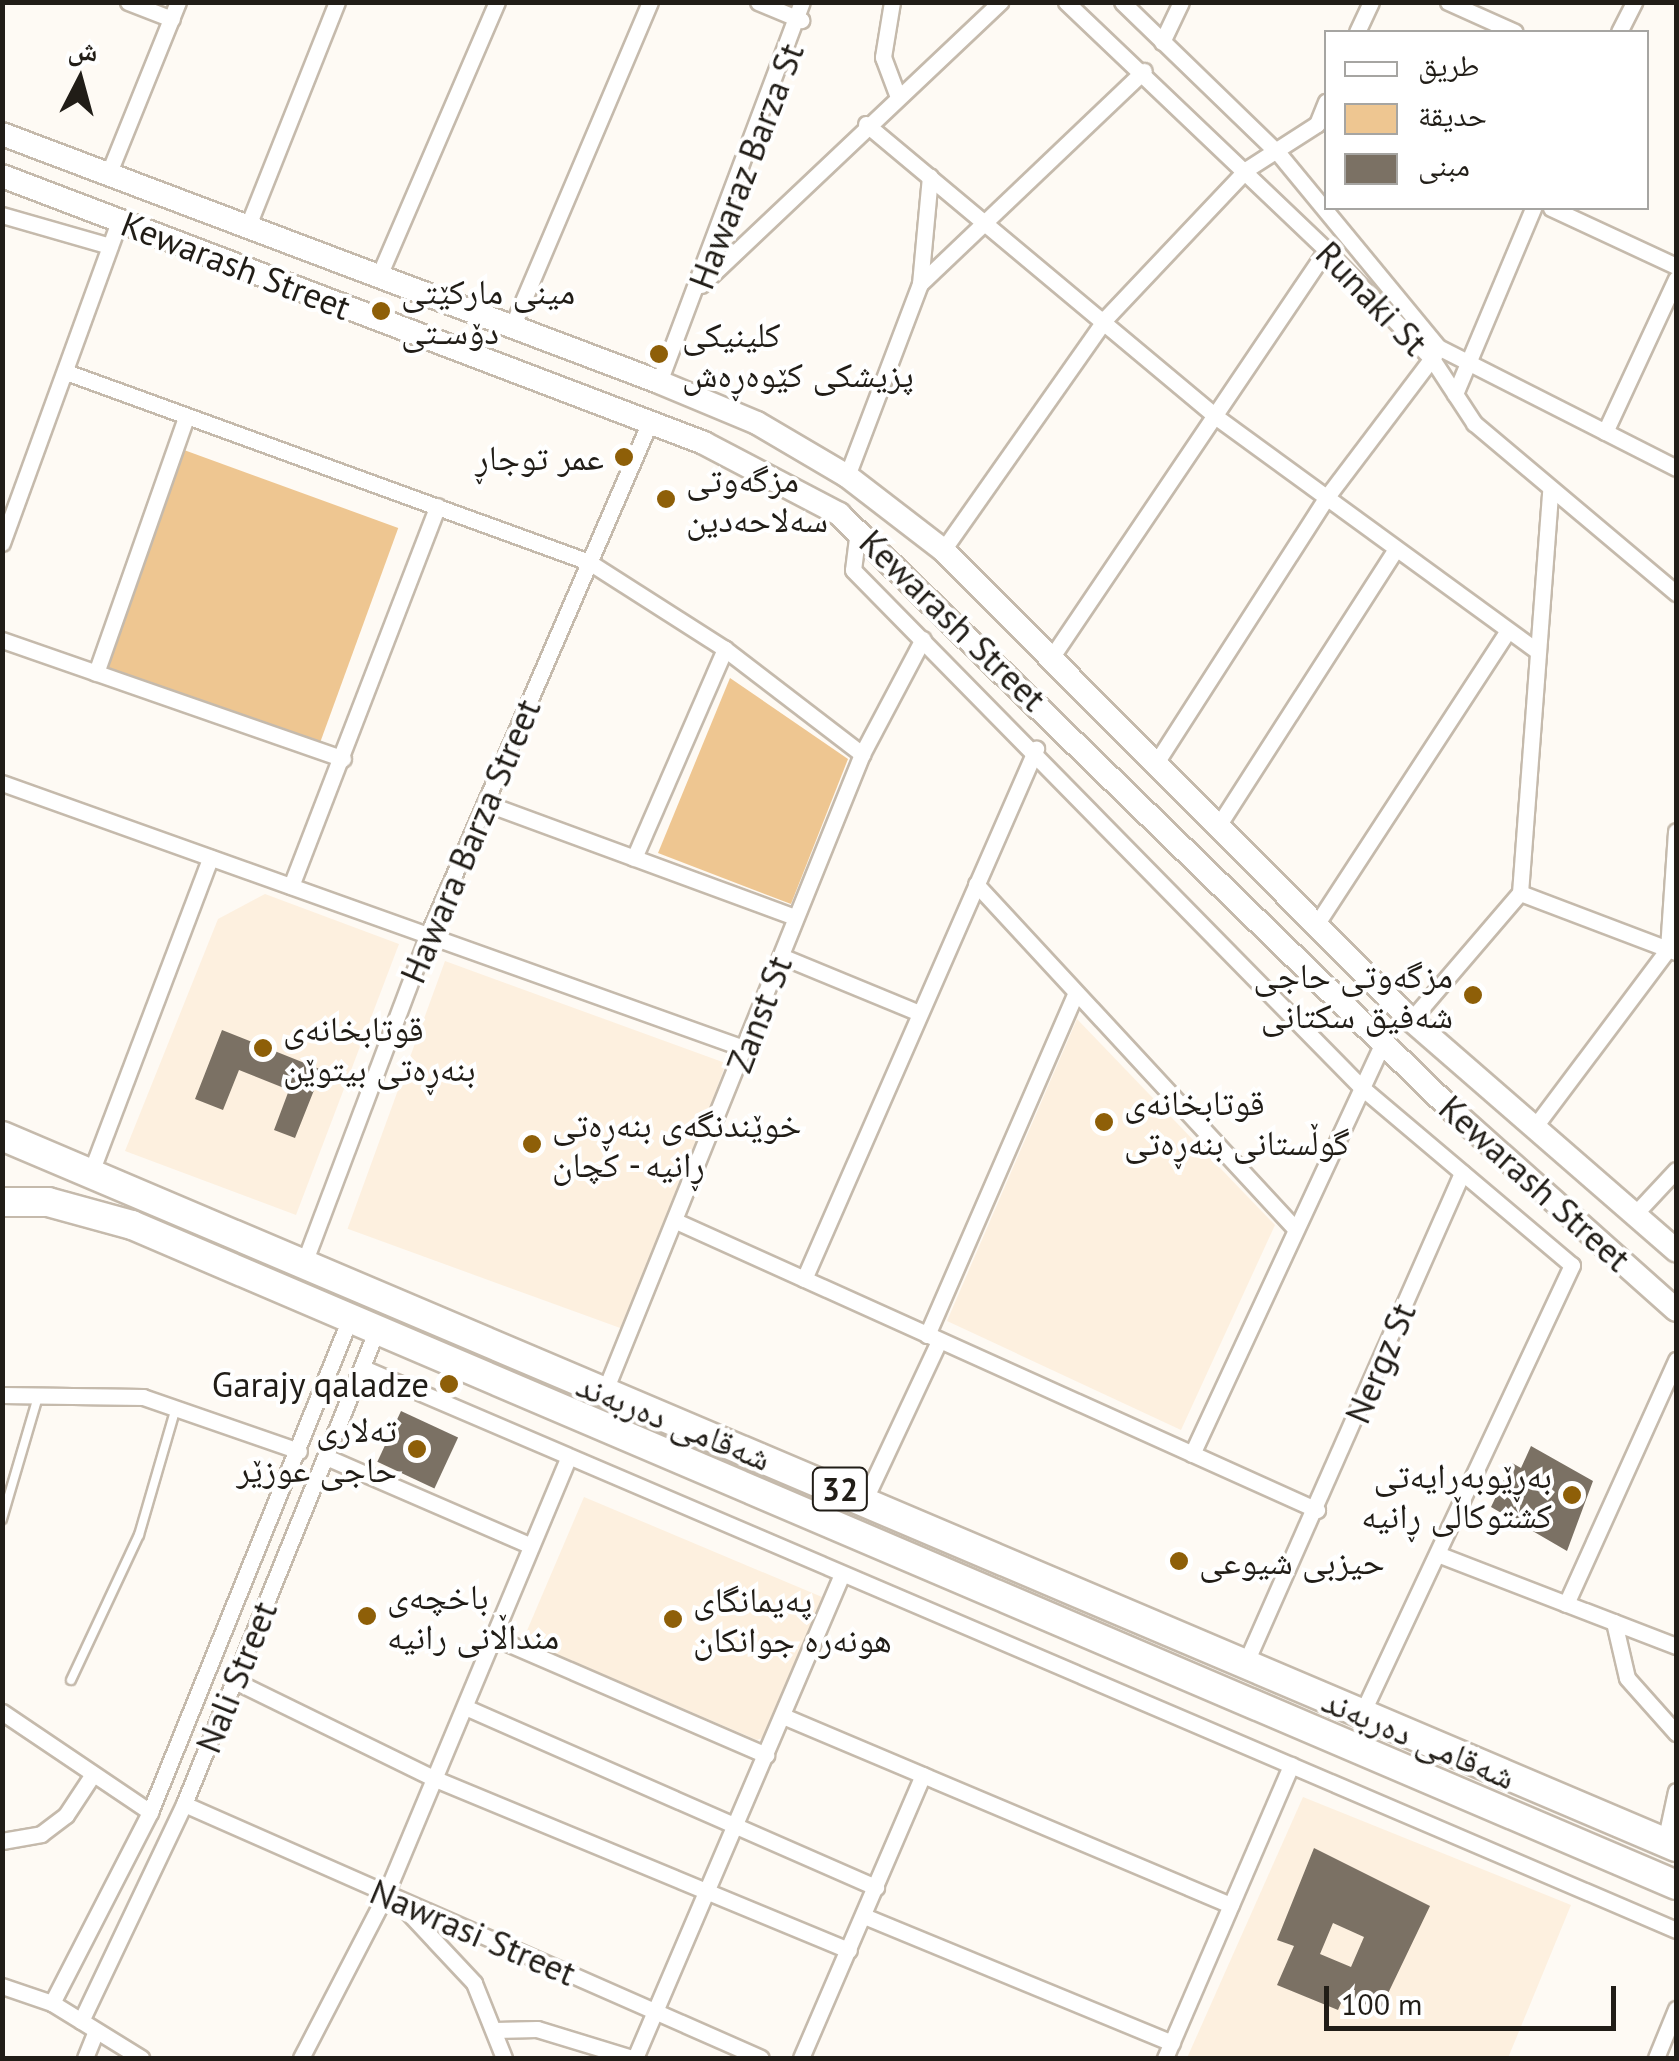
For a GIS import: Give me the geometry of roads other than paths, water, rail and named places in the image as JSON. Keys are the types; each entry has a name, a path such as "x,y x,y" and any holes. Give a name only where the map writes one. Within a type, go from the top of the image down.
{"highway":[{"name":"شەقامی دەربەند","path":"2,1136 1671,1845"},
{"name":"شەقامی دەربەند","path":"2,1202 48,1202 132,1225 1676,1885"}],"main road":[{"name":"Kewarash Street","path":"2,134 659,382 757,423 848,476 944,550 1410,1020 1676,1250"},
{"name":"Kewarash Street","path":"2,176 758,468 858,529 1455,1113 1676,1310"},
{"path":"1455,1113 1484,1084"}],"street":[{"path":"128,2 172,19"},
{"path":"108,175 178,2"},
{"path":"246,228 338,2"},
{"path":"378,278 498,2"},
{"path":"512,327 650,2"},
{"path":"758,2 802,20"},
{"name":"Hawaraz Barza St","path":"659,382 702,285 802,20 802,2"},
{"path":"892,2 883,56 898,97"},
{"path":"702,285 866,124 1000,2"},
{"name":"Runaki St","path":"1066,2 1247,168 1326,250 1435,353"},
{"name":"Runaki St","path":"1122,2 1279,154 1435,353 1474,423 1676,593"},
{"path":"1162,42 1181,2"},
{"path":"1359,30 1371,2"},
{"path":"1448,2 1511,30"},
{"path":"1620,30 1634,2"},
{"path":"920,284 990,224 1144,71"},
{"path":"866,124 1106,318 1215,416 1536,649"},
{"path":"944,550 1106,318 1247,168 1279,154 1322,126"},
{"path":"848,476 920,284 930,176"},
{"path":"1455,394 1471,363 1528,210"},
{"path":"1555,210 1676,266"},
{"path":"2,215 110,246"},
{"path":"2,543 120,221"},
{"path":"1051,658 1326,250"},
{"path":"1605,432 1676,279"},
{"path":"1156,763 1326,498 1435,353 1471,363 1676,468"},
{"path":"66,372 589,562 726,649 862,754"},
{"path":"96,673 186,417"},
{"name":"Hawara Barza Street","path":"304,1264 428,935 649,424"},
{"path":"1410,1020 1520,893 1550,490"},
{"path":"291,886 438,506"},
{"path":"858,529 854,570 1036,749 1362,1087 1572,1264 1440,1555 1362,1714"},
{"path":"1218,826 1395,550"},
{"path":"1316,924 1508,631"},
{"name":"Zanst St","path":"604,1393 678,1222 862,754 923,639"},
{"path":"2,640 342,759"},
{"path":"634,858 726,649"},
{"path":"804,1279 1036,749"},
{"path":"2,783 746,1050"},
{"path":"485,803 796,918"},
{"path":"1533,1129 1672,951 1676,831"},
{"path":"92,1172 210,858"},
{"path":"976,884 1294,1228"},
{"path":"1520,893 1672,951"},
{"path":"781,956 920,1013"},
{"path":"864,1499 1076,994"},
{"path":"1192,1454 1383,1043"},
{"path":"1635,1214 1676,1170"},
{"name":"Nergz St","path":"1246,1662 1317,1510 1462,1173"},
{"path":"678,1222 1317,1510"},
{"name":"Nali Street","path":"52,2004 150,1812 351,1316"},
{"name":"Nali Street","path":"81,2021 184,1804 378,1327"},
{"path":"1566,1604 1676,1360"},
{"path":"363,1368 1676,1930"},
{"path":"2,1395 109,1392 177,1404 299,1450"},
{"path":"326,1457 529,1545"},
{"path":"301,2058 391,1898 433,1778 569,1457"},
{"path":"1440,1555 1676,1646"},
{"path":"496,2030 537,2028 634,2058 708,1895 842,1574"},
{"path":"1614,1622 1627,1678 1676,1733"},
{"path":"492,1636 766,1755"},
{"path":"235,1681 433,1778 708,1895 849,1950"},
{"path":"465,1707 876,1887"},
{"path":"2,1712 150,1812"},
{"path":"783,1716 1231,1905"},
{"path":"864,1916 1169,2051 1291,1766"},
{"path":"2,1841 41,1834 66,1815 93,1774"},
{"path":"801,2058 923,1775"},
{"path":"1671,1845 1676,1791"},
{"name":"Nawrasi Street","path":"184,1804 391,1898 655,2008 761,2058"},
{"path":"391,1898 474,1983 504,2058"},
{"path":"2,1986 52,2004 141,2058"},
{"path":"1656,2058 1676,2009"},
{"path":"85,2058 96,2031"}],"lane":[{"path":"2,1519 39,1393"},
{"path":"71,1680 139,1535 177,1404"}],"place":[{"name":"مینی مارکێتی دۆسـتی","path":"381,311"},
{"name":"كلینیكی پزیشكی كێوەڕەش","path":"659,354"},
{"name":"عمر توجاڕ","path":"624,457"},
{"name":"مزگەوتی سەلاحەدین","path":"666,499"},
{"name":"مزگەوتی حاجی شەفیق سکتانی","path":"1473,995"},
{"name":"قوتابخانەی بنەڕەتی بیتوێن","path":"263,1048"},
{"name":"قوتابخانه‌ی گوڵستانی بنه‌ڕه‌تی","path":"1104,1122"},
{"name":"خوێندنگەی بنەڕەتی ڕانیە - کچان","path":"532,1144"},
{"name":"Garajy qaladze","path":"449,1384"},
{"name":"تەلاری حاجی عوزێر","path":"417,1449"},
{"name":"بەڕێوبەرایەتی کشتوکاڵی ڕانیە","path":"1572,1495"},
{"name":"حیزبی شیوعی","path":"1179,1561"},
{"name":"باخچەی منداڵانی رانیە","path":"367,1616"},
{"name":"پەیمانگای هونەرە جوانکان","path":"673,1619"}]}
